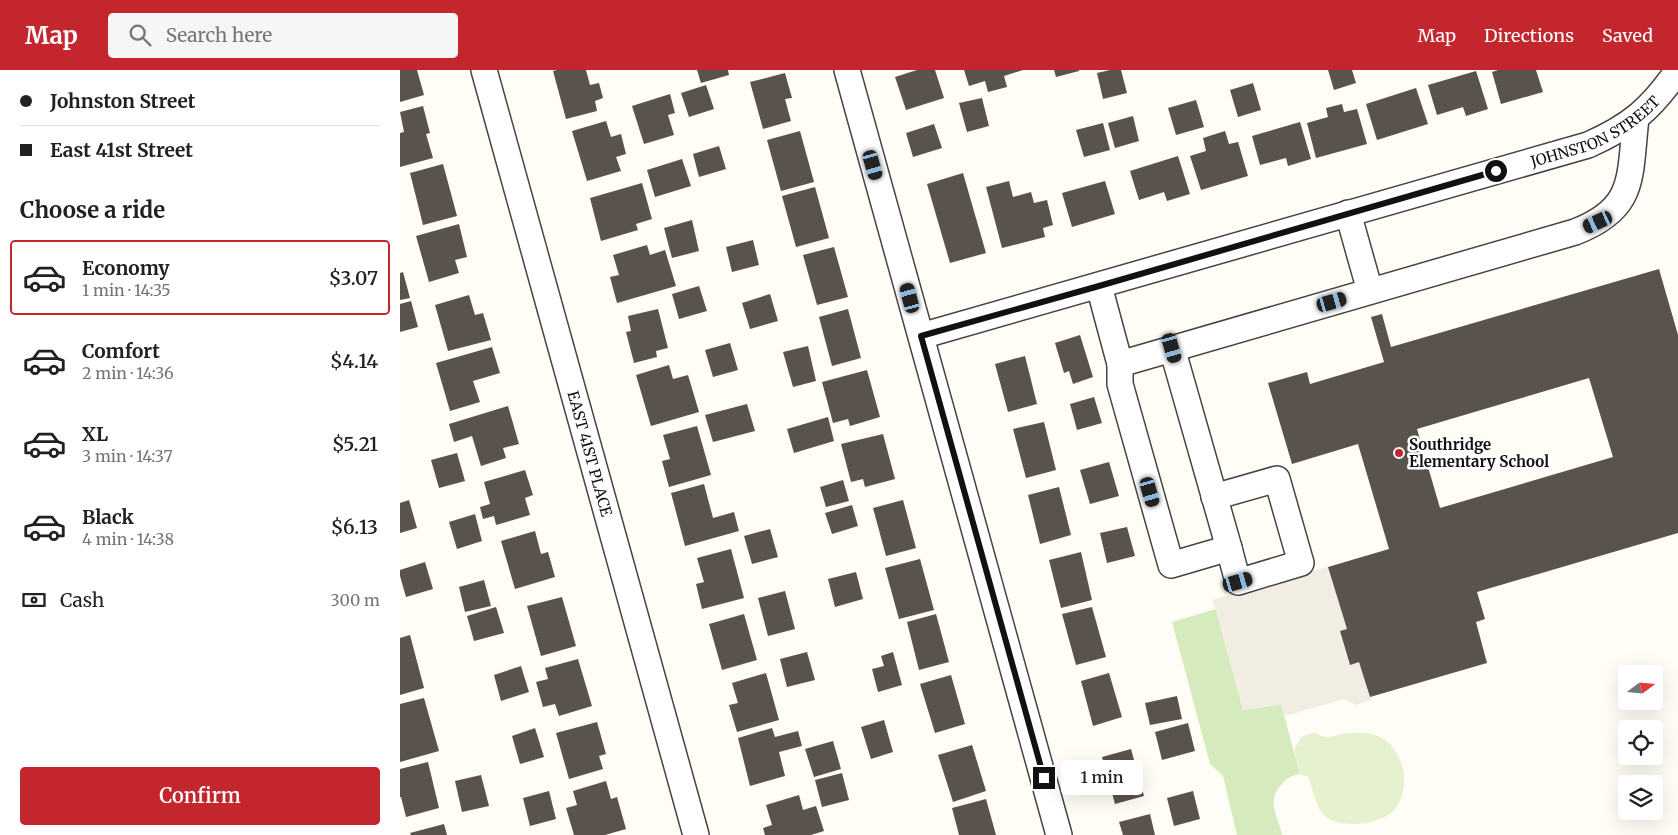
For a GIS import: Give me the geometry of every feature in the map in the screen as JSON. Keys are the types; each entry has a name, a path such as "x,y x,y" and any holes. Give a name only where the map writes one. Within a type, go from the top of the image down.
{"street":[{"name":"EAST 41ST PLACE","path":"484,70 696,835"},
{"path":"847,70 1060,835"},
{"name":"JOHNSTON STREET","path":"921,336 1588,145 1614,134 1636,118 1661,94 1678,70"},
{"path":"1120,364 1574,232 1598,222 1611,212 1625,194 1629,182 1636,118"},
{"path":"1348,213 1370,291"},
{"path":"1099,286 1120,364 1120,384 1171,565 1229,548"},
{"path":"1172,348 1214,497 1229,548 1238,582 1302,563 1277,479 1214,497"}],"green space":[{"path":"1216,609 1243,710 1281,704 1300,774 1285,781 1276,792 1274,798 1275,810 1282,835 1237,835 1223,776 1210,764 1172,622"},
{"path":"1315,732 1328,737 1352,733 1375,735 1392,746 1404,772 1404,782 1400,801 1389,815 1370,822 1348,824 1328,819 1322,813 1308,777 1300,774 1294,750 1301,737"}],"shaded area":[{"path":"1328,567 1347,629 1340,632 1349,664 1359,662 1371,700 1356,705 1344,699 1285,716 1281,704 1243,710 1213,600"}],"building":[{"path":"400,70 417,70 424,95 400,102"},
{"path":"586,70 590,85 599,83 603,98 595,101 597,111 566,119 553,71"},
{"path":"697,70 728,70 729,75 701,83"},
{"path":"917,70 935,70 944,98 906,110 895,77"},
{"path":"964,70 1023,70 1004,76 1007,87 988,92 985,81 969,86"},
{"path":"1054,70 1079,70 1079,71 1056,77"},
{"path":"1121,70 1127,93 1103,99 1097,73"},
{"path":"1328,70 1352,70 1356,83 1334,90"},
{"path":"1498,70 1536,70 1543,92 1501,104 1492,72"},
{"path":"1476,71 1488,109 1466,116 1463,107 1437,115 1428,85"},
{"path":"785,73 792,98 785,99 791,121 763,129 750,82"},
{"path":"1253,83 1261,110 1238,117 1230,90"},
{"path":"706,85 714,109 689,117 681,93"},
{"path":"1416,88 1428,124 1377,140 1366,104"},
{"path":"670,94 675,113 668,115 674,135 644,144 632,106"},
{"path":"982,98 989,126 967,132 959,103"},
{"path":"1196,100 1204,127 1176,135 1168,108"},
{"path":"1342,104 1344,112 1357,109 1367,144 1316,158 1307,123 1328,117 1326,108"},
{"path":"423,106 430,133 426,134 433,158 400,167 400,133 404,132 400,112"},
{"path":"1133,116 1139,141 1115,148 1108,123"},
{"path":"606,121 611,137 621,134 626,154 616,157 621,171 587,181 572,131"},
{"path":"1300,122 1311,159 1288,166 1286,158 1260,165 1252,136"},
{"path":"1103,123 1110,150 1084,157 1076,130"},
{"path":"934,124 942,148 913,157 906,133"},
{"path":"800,131 814,182 781,191 767,140"},
{"path":"1225,131 1229,144 1238,142 1248,176 1201,190 1190,156 1206,151 1203,138"},
{"path":"719,146 726,169 699,177 693,154"},
{"path":"1178,156 1190,194 1167,201 1164,192 1139,200 1130,171"},
{"path":"682,159 691,186 655,197 647,170"},
{"path":"443,164 457,216 423,225 410,173"},
{"path":"963,173 986,253 950,263 927,184"},
{"path":"1009,181 1013,197 1031,192 1034,203 1047,200 1053,225 1043,228 1045,237 1002,248 986,187"},
{"path":"1105,181 1115,214 1072,227 1062,193"},
{"path":"642,183 652,219 636,224 638,230 601,241 590,198"},
{"path":"815,187 829,238 796,247 782,196"},
{"path":"692,220 699,251 672,258 664,228"},
{"path":"459,224 467,257 455,260 459,273 429,282 416,236"},
{"path":"753,240 759,265 732,272 726,247"},
{"path":"647,245 650,255 665,250 676,286 617,303 610,277 619,275 613,255"},
{"path":"834,247 848,297 817,305 803,255"},
{"name":"Southridge Elementary School","path":"1659,269 1678,335 1678,533 1477,592 1485,619 1476,622 1487,663 1370,697 1359,662 1350,665 1340,631 1347,629 1328,567 1389,549 1358,444 1292,464 1268,383 1307,372 1310,384 1384,362 1371,317 1382,314 1391,347","holes":["1589,378 1613,457 1440,508 1417,429"]},
{"path":"403,272 410,298 400,300 400,273"},
{"path":"699,286 707,311 679,319 672,294"},
{"path":"770,294 778,321 750,329 742,303"},
{"path":"469,295 475,315 483,313 491,340 448,351 435,305"},
{"path":"411,301 418,327 400,332 400,304"},
{"path":"658,309 668,348 656,351 657,357 634,363 626,332 631,331 628,316"},
{"path":"848,309 861,358 832,366 819,317"},
{"path":"1080,335 1093,377 1073,384 1069,371 1064,373 1055,343"},
{"path":"730,343 738,370 713,377 705,350"},
{"path":"808,346 816,381 793,387 783,352"},
{"path":"492,347 500,373 473,381 480,402 450,411 436,363"},
{"path":"1025,356 1037,404 1008,412 995,364"},
{"path":"669,365 673,379 688,375 699,412 651,426 636,375"},
{"path":"867,370 880,417 850,426 848,419 833,423 822,382"},
{"path":"1094,397 1102,423 1077,430 1070,404"},
{"path":"747,404 755,431 713,442 705,415"},
{"path":"508,406 519,444 503,448 506,458 481,466 472,436 454,442 449,424"},
{"path":"828,417 834,441 794,453 787,429"},
{"path":"1044,422 1056,470 1026,478 1013,429"},
{"path":"697,426 711,475 669,487 662,461 670,459 663,435"},
{"path":"883,434 895,479 865,487 863,479 851,482 841,444"},
{"path":"457,453 465,481 439,488 431,460"},
{"path":"1109,462 1119,496 1090,504 1080,470"},
{"path":"525,470 533,495 525,498 530,515 496,525 494,516 483,519 480,507 490,504 484,482"},
{"path":"843,480 849,501 826,507 820,487"},
{"path":"704,484 713,518 734,512 739,531 685,546 671,493"},
{"path":"1059,487 1071,535 1040,544 1028,495"},
{"path":"409,500 417,528 400,533 400,503"},
{"path":"903,500 916,548 886,556 873,508"},
{"path":"852,505 858,526 832,534 825,513"},
{"path":"475,514 482,541 457,549 449,522"},
{"path":"1127,527 1135,556 1107,563 1100,533"},
{"path":"770,529 778,557 752,564 744,536"},
{"path":"535,531 541,554 548,552 555,577 515,589 501,541"},
{"path":"731,549 744,598 702,609 696,584 704,582 697,558"},
{"path":"1081,552 1092,600 1061,608 1049,560"},
{"path":"920,559 934,610 899,619 885,568"},
{"path":"425,562 433,589 406,597 400,570"},
{"path":"856,572 863,599 835,607 828,579"},
{"path":"484,580 491,606 465,612 459,587"},
{"path":"785,591 795,629 768,636 758,598"},
{"path":"562,597 576,646 541,656 527,606"},
{"path":"496,607 504,633 474,641 467,616"},
{"path":"1092,607 1106,657 1076,665 1062,614"},
{"path":"744,614 757,660 722,670 709,624"},
{"path":"936,614 949,662 919,670 907,622"},
{"path":"410,635 424,688 400,695 400,638"},
{"path":"807,652 815,680 787,687 780,659"},
{"path":"893,652 902,685 878,692 872,669 884,666 881,656"},
{"path":"578,659 592,706 559,716 555,704 543,707 536,682 548,679 545,668"},
{"path":"521,666 529,692 501,701 494,675"},
{"path":"766,673 779,720 737,732 729,705 738,703 732,683"},
{"path":"1109,673 1122,717 1093,726 1081,681"},
{"path":"951,675 965,724 935,733 920,684"},
{"path":"1177,696 1182,719 1150,725 1145,703"},
{"path":"424,698 439,751 400,762 400,704"},
{"path":"884,720 893,752 871,759 861,727"},
{"path":"597,722 606,754 599,756 603,769 569,779 556,733"},
{"path":"1188,723 1195,751 1162,760 1155,732"},
{"path":"535,728 544,757 520,764 512,736"},
{"path":"772,728 775,737 798,731 802,746 779,752 785,776 750,786 738,738"},
{"path":"833,741 841,769 814,777 805,749"},
{"path":"972,745 986,791 953,802 938,755"},
{"path":"1131,749 1144,796 1115,804 1102,757"},
{"path":"428,762 439,808 406,817 400,797 400,769"},
{"path":"842,773 849,800 822,807 815,780"},
{"path":"481,775 489,806 462,812 455,781"},
{"path":"606,781 611,799 617,797 626,829 605,835 574,835 566,808 577,805 573,791"},
{"path":"549,791 556,819 530,826 523,798"},
{"path":"1193,791 1200,819 1174,826 1167,798"},
{"path":"799,795 803,810 816,806 824,831 811,835 765,835 763,828 772,825 766,805"},
{"path":"986,799 996,835 959,835 952,808"},
{"path":"1150,814 1155,835 1123,835 1119,822"},
{"path":"444,824 447,835 411,835 410,833"}],"place":[{"name":"Southridge Elementary School","path":"1399,453"}],"route":[{"path":"1044,778 921,336 1496,171"}]}
